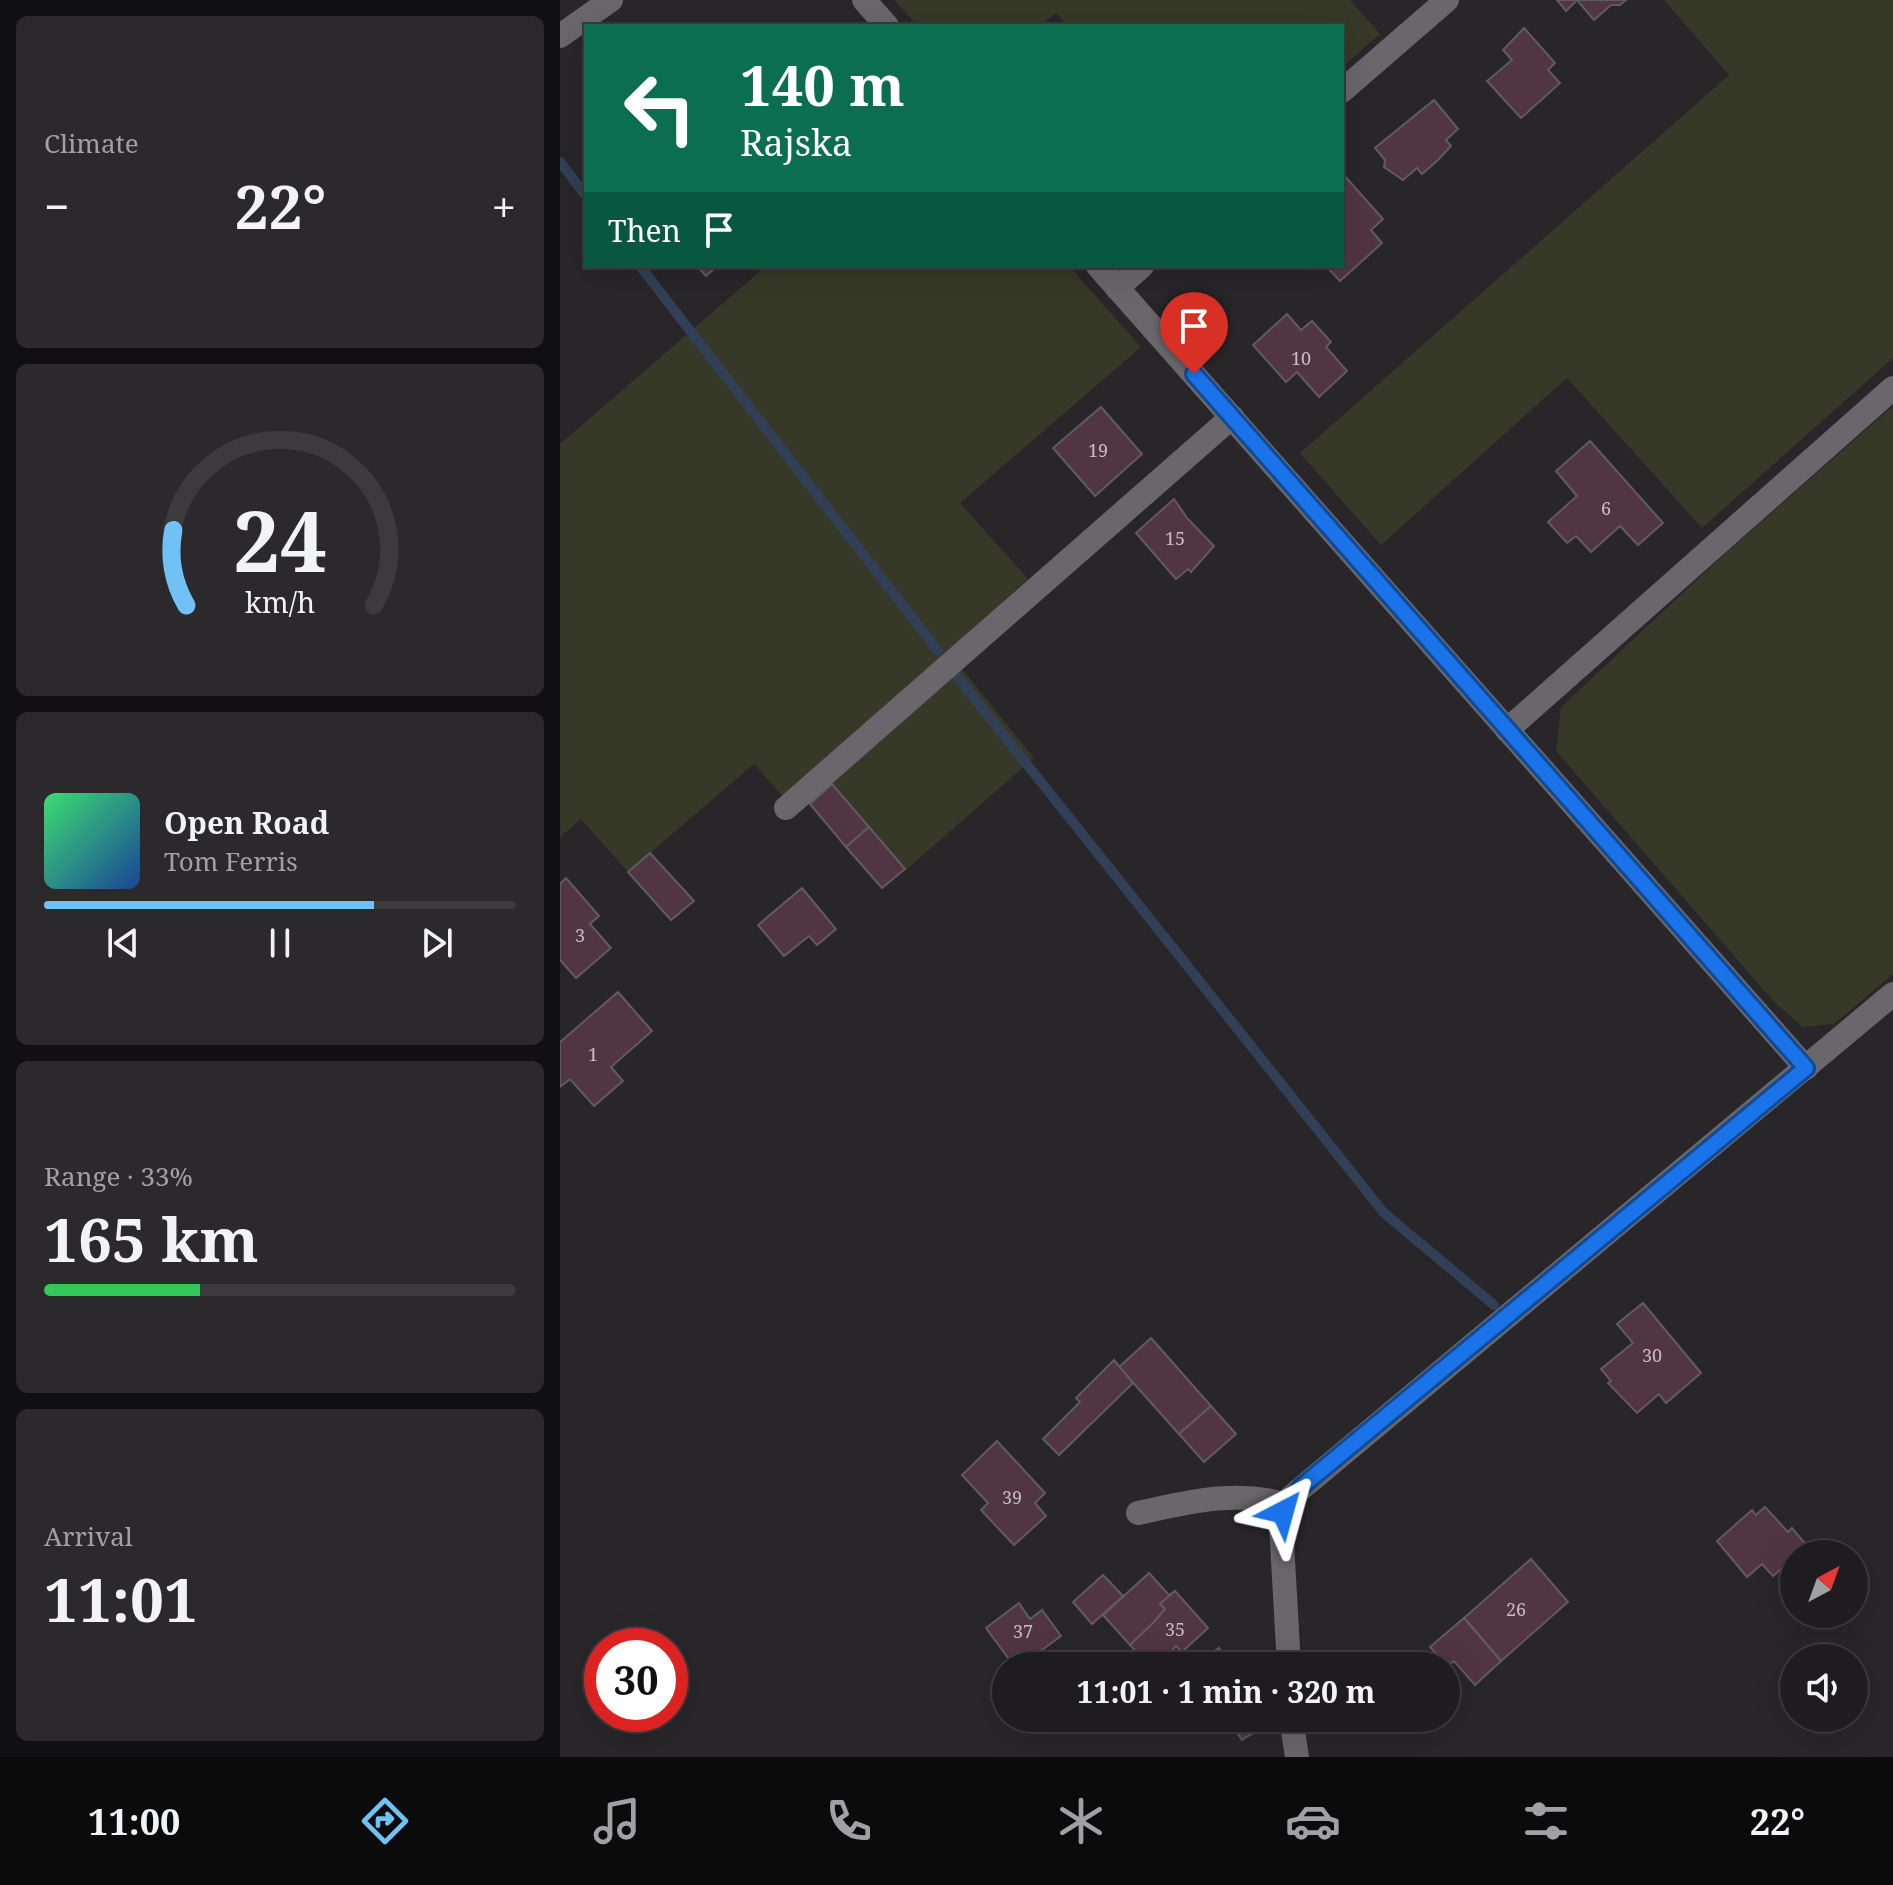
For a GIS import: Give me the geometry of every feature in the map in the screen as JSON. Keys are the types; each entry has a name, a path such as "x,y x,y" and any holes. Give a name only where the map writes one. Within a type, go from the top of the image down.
{"street":[{"path":"560,36 611,0"},
{"path":"864,0 885,24"},
{"path":"1344,89 1447,0"},
{"path":"1100,268 1806,1068"},
{"path":"1117,288 1140,268"},
{"path":"1507,730 1893,388"},
{"path":"786,808 1232,417"},
{"path":"1288,1652 1281,1525 1285,1504 1301,1487 1893,994"},
{"path":"1138,1513 1227,1495 1258,1497 1285,1504"},
{"path":"1273,1757 1294,1739"}],"green space":[{"path":"894,0 1350,0 1380,34 1344,65 1344,24 1066,24 1056,13 1042,24 916,24"},
{"path":"1664,0 1893,0 1893,358 1702,528 1567,378 1381,545 1300,453 1729,75"},
{"path":"764,268 1071,268 1141,347 960,503 1028,579 784,798 754,764 628,872 581,819 560,837 560,444"},
{"path":"1893,406 1893,974 1834,1024 1803,1027 1775,1003 1556,751 1561,707 1718,560"},
{"path":"962,669 1034,758 906,870 832,782"}],"building":[{"path":"1557,0 1577,0 1566,11"},
{"path":"1577,0 1626,0 1620,5 1611,5 1594,20"},
{"path":"1524,28 1555,63 1548,70 1560,83 1521,118 1487,81 1512,60 1503,50"},
{"path":"1434,100 1458,129 1446,140 1451,146 1438,160 1422,174 1417,168 1403,180 1384,167 1385,160 1375,148"},
{"path":"1344,175 1383,219 1371,230 1382,243 1340,281 1328,268 1344,268"},
{"path":"699,268 715,268 706,276"},
{"path":"1287,314 1301,330 1312,321 1331,342 1326,347 1347,371 1319,397 1297,372 1286,382 1253,345"},
{"path":"1101,407 1142,454 1095,496 1053,448"},
{"path":"1590,441 1663,523 1638,545 1620,526 1591,552 1576,536 1567,543 1548,522 1577,496 1556,471"},
{"path":"1174,499 1187,518 1214,546 1191,572 1188,569 1176,579 1136,533"},
{"path":"832,784 869,827 846,847 810,804"},
{"path":"869,827 905,869 882,888 846,847"},
{"path":"650,853 694,901 671,920 628,872"},
{"path":"566,878 599,916 590,924 611,948 576,978 560,960 560,884"},
{"path":"802,888 836,929 817,945 809,936 784,956 758,925"},
{"path":"618,992 652,1031 611,1067 623,1081 594,1106 570,1079 560,1087 560,1042"},
{"path":"1643,1303 1701,1373 1666,1403 1659,1394 1637,1413 1608,1383 1611,1381 1601,1369 1633,1343 1617,1324"},
{"path":"1151,1338 1211,1406 1179,1434 1119,1367"},
{"path":"1114,1360 1133,1383 1059,1455 1043,1439 1080,1402 1076,1398"},
{"path":"1211,1406 1236,1434 1204,1462 1179,1434"},
{"path":"997,1441 1045,1493 1035,1503 1046,1516 1014,1545 981,1510 988,1503 962,1475"},
{"path":"1765,1507 1788,1532 1792,1528 1802,1540 1780,1540 1780,1570 1773,1576 1762,1564 1747,1577 1717,1541 1752,1510 1756,1515"},
{"path":"1531,1559 1568,1602 1501,1661 1464,1618"},
{"path":"1149,1573 1169,1595 1175,1591 1160,1604 1165,1609 1155,1621 1130,1645 1103,1615"},
{"path":"1103,1575 1123,1596 1092,1624 1073,1602"},
{"path":"1175,1591 1208,1628 1182,1652 1176,1646 1171,1652 1136,1652 1130,1645 1165,1609 1160,1604"},
{"path":"1019,1603 1030,1619 1042,1610 1061,1636 1039,1652 1004,1652 986,1628"},
{"path":"1464,1618 1501,1661 1475,1685 1460,1668 1460,1652 1434,1652 1430,1647"},
{"path":"1237,1732 1255,1732 1242,1740"}],"waterway":[{"path":"560,162 584,193"},
{"path":"642,268 938,651"},
{"path":"955,674 1384,1213 1494,1305"}],"route":[{"path":"1194,374 1806,1068 1301,1487 1285,1504 1283,1512"}]}
